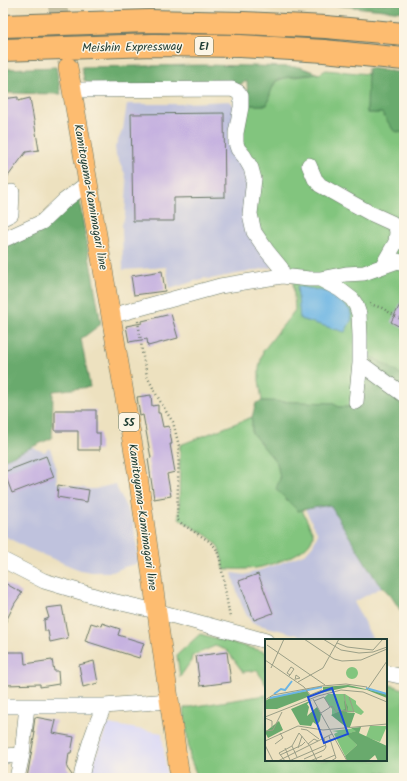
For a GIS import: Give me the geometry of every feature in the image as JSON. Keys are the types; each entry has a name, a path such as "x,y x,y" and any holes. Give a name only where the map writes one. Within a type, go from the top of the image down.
{"highway":[{"name":"Meishin Expressway","path":"3,26 149,21 326,27 404,34"},
{"name":"Meishin Expressway","path":"3,50 153,45 240,46 324,51 404,59"}],"main road":[{"name":"Kamitoyama-Kamimagari line","path":"68,67 138,476 180,778"}],"street":[{"path":"72,90 232,89 238,92 241,96 241,107 236,133 236,143 238,149 251,168 254,179 250,214 254,232 281,268 282,276"},
{"path":"308,165 320,185 392,223 396,227 398,232 396,242 384,265"},
{"path":"3,240 42,222 64,201 88,183"},
{"path":"3,218 12,214 12,192"},
{"path":"111,316 220,286 282,276 320,279 346,274 364,273 398,261 404,263"},
{"path":"320,279 338,288 352,299 356,304 359,314 360,363 356,402"},
{"path":"360,363 404,396"},
{"path":"3,560 44,581 108,600 156,611 265,641"},
{"path":"387,673 404,678"},
{"path":"3,706 104,706 169,701"},
{"path":"17,778 22,755 28,706"},
{"path":"81,778 84,760 104,706"},
{"path":"3,756 22,755"}],"path":[{"path":"369,304 382,308 404,321"},
{"path":"134,309 139,326 147,376 167,414 173,422 179,446 177,518 182,524 216,548 220,559 231,620"}],"shaded area":[{"path":"230,101 236,108 243,164 273,267 210,279 204,278 170,289 166,267 123,270 122,225 125,216 127,184 125,174 116,155 115,147 123,129 127,104 183,104"},
{"path":"32,447 44,452 50,448 56,467 57,483 90,489 115,484 133,522 139,563 113,572 91,572 80,570 27,548 3,535 3,460"},
{"path":"330,505 378,583 382,587 354,602 372,639 313,639 252,623 246,614 236,589 232,573 245,575 306,553 313,545 318,534 305,509"},
{"path":"108,724 162,733 167,778 91,778 96,756"}],"green space":[{"path":"313,3 404,3 404,12"},
{"path":"203,65 300,67 319,74 279,79 273,86 267,105 248,105 247,81 235,87 93,86 84,80 82,67"},
{"path":"56,67 61,94 3,93 3,69"},
{"path":"368,68 404,73 404,133 394,131 382,113 367,113"},
{"path":"326,70 368,74 367,113 382,113 394,131 404,133 404,399 364,370 361,407 339,407 332,403 262,401 259,380 259,368 263,351 295,310 292,268 265,239 255,217 241,140 248,105 267,105 270,93 276,81 285,78 319,74"},
{"path":"79,199 101,324 81,339 90,387 53,391 52,438 3,460 3,244 41,228"},
{"path":"372,357 404,376 404,390 369,364"},
{"path":"364,370 404,399 404,616 391,596 378,583 330,505 298,511 276,489 280,478 277,463 252,433 252,417 256,403 262,401 332,403 339,407 361,407"},
{"path":"252,417 252,433 277,463 280,478 298,511 302,510 313,533 312,540 307,546 293,556 268,565 256,568 224,569 216,544 179,518 180,445"},
{"path":"200,634 265,652 265,683 257,670 243,672 226,650 215,646 192,656 191,661 180,677 177,655"},
{"path":"387,684 404,689 404,777 379,772 377,778 198,778 190,758 184,708 265,695 265,761 387,761"},
{"path":"378,772 404,777 404,778 377,778"}],"water":[{"path":"297,286 329,292 350,310 352,319 345,332 300,319"}],"building":[{"path":"18,97 18,101 30,98 39,150 26,152 3,183 3,99"},
{"path":"224,113 225,197 174,198 174,221 133,221 131,114"},
{"path":"162,271 165,291 134,295 131,276"},
{"path":"404,297 404,329 391,322"},
{"path":"171,314 178,338 148,346 147,339 129,342 126,326 142,323 142,321"},
{"path":"151,395 152,406 158,405 158,413 160,413 163,427 169,426 172,444 170,444 175,472 167,474 171,496 154,499 148,459 151,458 143,415 140,416 137,397"},
{"path":"55,410 96,410 96,433 100,433 100,450 78,450 78,431 55,431"},
{"path":"46,456 54,477 12,493 4,472"},
{"path":"58,485 89,490 87,502 57,497"},
{"path":"258,574 273,613 254,620 239,581"},
{"path":"3,582 22,593 15,603 3,627"},
{"path":"62,606 68,638 50,642 48,631 45,631 44,620 49,618 46,608"},
{"path":"91,623 101,626 102,623 120,629 118,635 144,643 139,658 85,641"},
{"path":"7,652 24,652 25,664 52,660 54,671 58,671 59,684 40,687 40,684 6,685"},
{"path":"227,652 231,682 200,686 196,656"},
{"path":"94,661 98,683 83,687 79,665"},
{"path":"35,717 56,721 53,733 74,737 71,753 69,753 67,768 72,775 72,778 27,778 35,732 33,732"}],"tunnel":[{"path":"57,3 67,63"}]}
